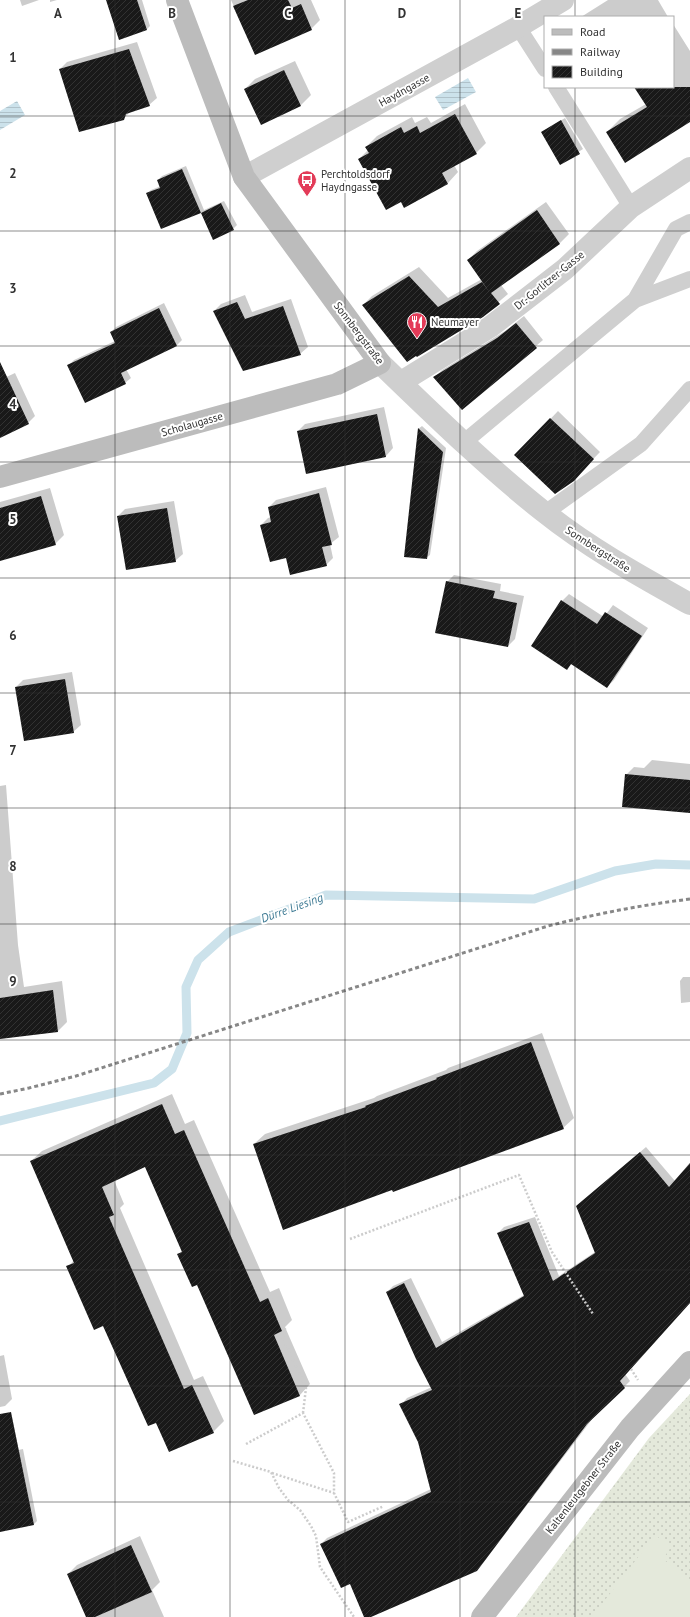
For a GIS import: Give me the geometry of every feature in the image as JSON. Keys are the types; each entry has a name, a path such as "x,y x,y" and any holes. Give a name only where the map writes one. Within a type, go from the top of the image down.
{"main road":[{"name":"Sonnbergstraße","path":"177,0 244,178 380,363"},
{"name":"Scholaugasse","path":"0,477 338,384 380,363"},
{"name":"Kaltenleutgebner Straße","path":"482,1617 630,1428 690,1362"}],"street":[{"name":"Haydngasse","path":"244,178 563,0"},
{"name":"Dr.-Gorlitzer-Gasse","path":"401,382 490,327 566,269 631,207 690,168"},
{"name":"Sonnbergstraße","path":"380,363 463,443 545,513 612,560 690,604"}],"lane":[{"path":"518,26 544,67"},
{"path":"557,88 631,207"},
{"path":"635,300 676,229 690,222"},
{"path":"463,443 635,300 690,280"},
{"path":"545,513 641,444 690,389"}],"path":[{"path":"350,1239 519,1175 552,1252 593,1314"},
{"path":"261,1288 270,1295 285,1329 283,1338 306,1388 303,1414 334,1473 334,1493 348,1522 384,1506"},
{"path":"246,1444 303,1414"},
{"path":"233,1461 334,1493"},
{"path":"271,1472 278,1488 304,1515 311,1526 316,1536 320,1567 354,1617"}],"shaded area":[{"path":"690,1394 690,1617 516,1617 649,1438"},
{"path":"655,1535 671,1547 663,1559 690,1580 690,1617 592,1617"}],"water":[{"path":"468,78 476,92 443,110 435,97"},
{"path":"17,101 25,115 0,130 0,111"}],"building":[{"path":"106,0 137,0 147,30 119,40"},
{"path":"248,0 288,0 292,8 301,4 312,30 255,55 233,6"},
{"path":"129,49 150,106 126,114 124,120 79,132 59,69"},
{"path":"284,70 301,106 261,125 244,89"},
{"path":"690,87 690,122 625,163 606,132 647,107 635,88"},
{"path":"455,114 477,154 442,173 448,184 404,208 401,202 386,210 358,159 369,153 365,147 401,127 404,133 417,126 420,133"},
{"path":"561,120 580,154 560,165 541,132"},
{"path":"182,169 201,213 161,229 146,193 160,188 157,180"},
{"path":"221,203 234,230 213,240 201,213"},
{"path":"537,210 560,244 491,293 500,304 483,317 407,362 362,305 409,276 438,307 482,282 490,293 467,260"},
{"path":"237,302 245,319 283,306 301,355 243,371 213,311"},
{"path":"159,308 177,346 121,373 126,384 85,403 67,365 115,343 110,332"},
{"path":"516,323 537,348 462,410 433,377 497,338"},
{"path":"0,362 29,424 0,438"},
{"path":"377,414 386,457 306,474 297,431"},
{"path":"550,418 594,459 574,481 555,494 514,455"},
{"path":"418,428 443,452 427,559 404,557"},
{"path":"319,493 332,545 322,547 327,566 290,575 286,558 270,562 260,525 271,522 268,507"},
{"path":"41,496 56,545 0,561 0,508"},
{"path":"167,508 176,562 126,570 117,516"},
{"path":"446,581 495,591 493,598 517,603 508,647 435,633"},
{"path":"561,600 597,624 605,612 642,636 607,688 571,664 567,670 531,646"},
{"path":"65,679 74,733 24,741 15,687"},
{"path":"625,774 690,780 690,813 622,807"},
{"path":"53,990 58,1032 0,1039 0,998"},
{"path":"531,1042 564,1129 393,1192 392,1190 283,1230 253,1144 366,1107 365,1106"},
{"path":"162,1104 175,1134 184,1130 260,1302 268,1298 282,1331 274,1335 300,1396 254,1415 197,1285 192,1287 177,1254 182,1252 145,1167 102,1187 114,1215 109,1217 184,1389 192,1385 214,1433 169,1452 156,1423 148,1426 103,1326 94,1330 66,1266 74,1263 30,1161"},
{"path":"640,1152 669,1187 690,1163 690,1303 620,1381 625,1388 587,1424 477,1571 371,1617 364,1617 350,1584 341,1588 320,1544 431,1492 418,1442 399,1404 432,1390 416,1359 386,1292 404,1283 436,1348 524,1296 497,1233 529,1222 553,1281 595,1253 576,1206"},
{"path":"11,1412 34,1525 0,1532 0,1414"},
{"path":"131,1545 152,1592 95,1617 86,1617 67,1574"}],"waterway":[{"name":"Dürre Liesing","path":"0,1121 154,1083 172,1069 187,1033 186,987 198,960 229,932 326,895 534,899 615,871 656,864 690,865"}],"railway":[{"path":"0,1094 76,1076 548,926 619,910 690,899"}],"place":[{"name":"Perchtoldsdorf Haydngasse","path":"307,197"},
{"name":"Neumayer","path":"417,339"}]}
